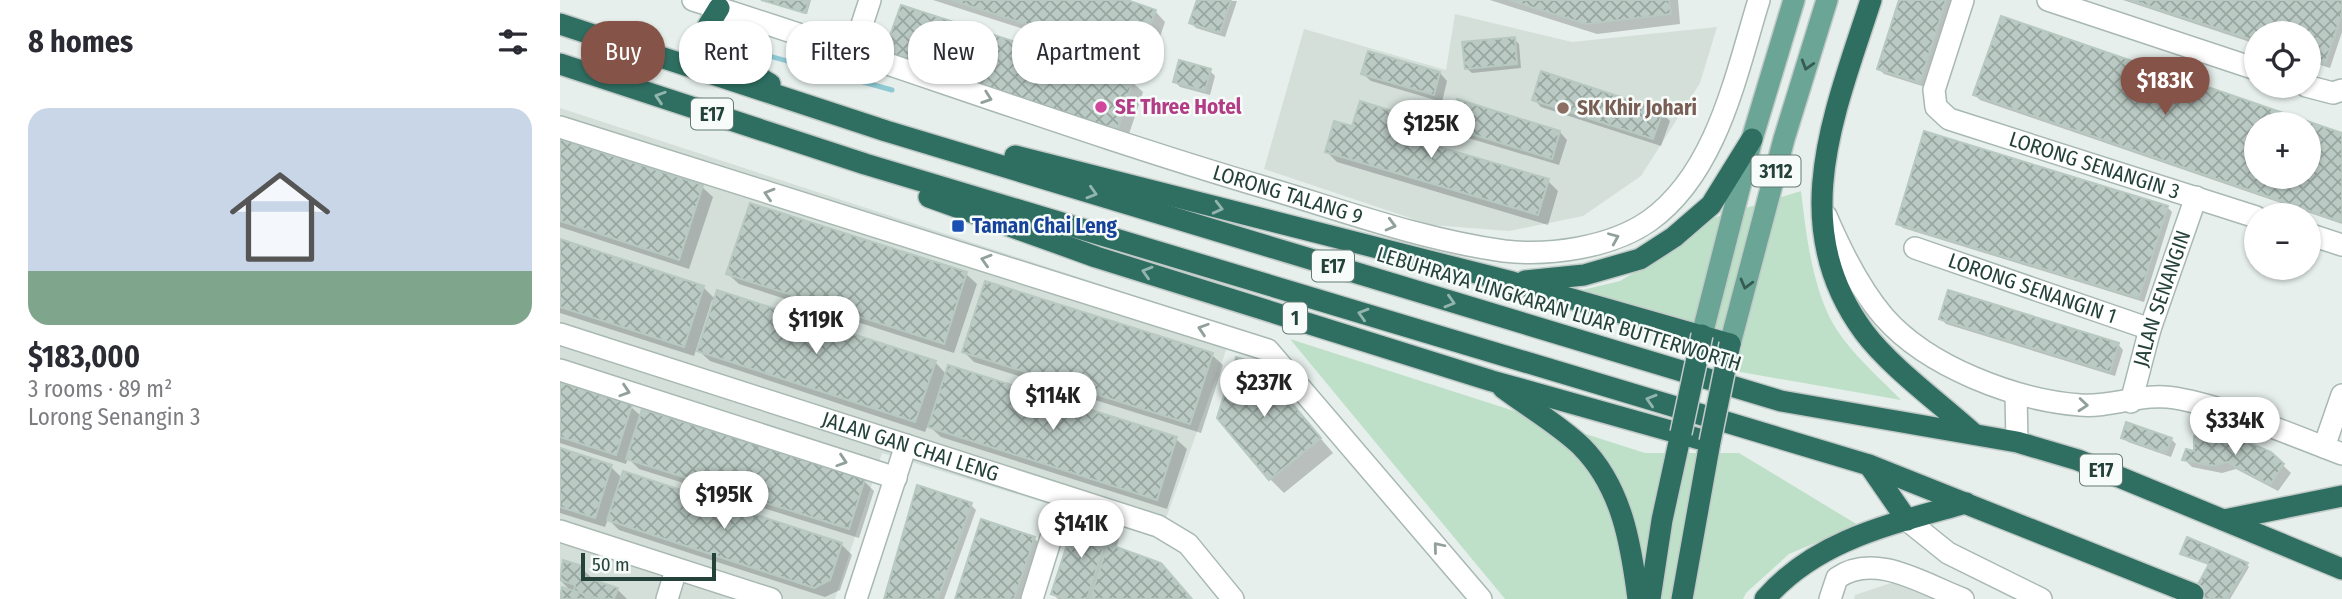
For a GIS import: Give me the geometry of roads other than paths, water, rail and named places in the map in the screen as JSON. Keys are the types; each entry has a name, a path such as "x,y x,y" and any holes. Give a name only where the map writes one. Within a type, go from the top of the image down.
{"highway":[{"path":"1871,0 1824,155 1825,247 1833,279 1865,333 1974,434"},
{"path":"719,8 708,26 710,48 804,103"},
{"name":"LEBUHRAYA LINGKARAN LUAR BUTTERWORTH","path":"560,24 886,131 1781,401 2017,442 2078,460 2342,569"},
{"name":"E17","path":"560,64 865,164 1869,465 2193,594"},
{"path":"886,131 941,136 1512,282 1730,344 1682,599"},
{"path":"1512,282 1584,275 1640,258 1675,237 1712,205 1752,139"},
{"name":"1","path":"865,164 922,195 1096,257 1492,381 1710,442"},
{"path":"1650,599 1662,520 1702,335"},
{"path":"1492,381 1581,446 1612,489 1626,523 1638,599"},
{"path":"1869,465 1907,520"},
{"path":"2224,520 2342,496"},
{"path":"1765,599 1792,570 1809,558 1907,520 1966,503"}],"main road":[{"name":"3112","path":"1702,335 1752,139 1794,0"},
{"name":"3112","path":"1730,344 1784,139 1827,0"}],"street":[{"name":"LORONG TALANG 9","path":"694,0 786,30"},
{"path":"863,21 870,0"},
{"name":"LORONG TALANG 9","path":"894,66 1138,150 1374,220 1463,244 1507,251 1555,250 1608,242 1649,221 1678,193 1702,159 1731,93 1759,0"},
{"name":"LORONG SENANGIN 3","path":"1962,0 1934,90 1936,107 1949,119 2244,213"},
{"path":"2048,0 2244,65"},
{"path":"560,127 1268,349 1482,599"},
{"name":"JALAN SENANGIN","path":"2131,402 2150,329 2196,197"},
{"path":"1824,211 1848,264 1884,317 1923,349 1958,370 2016,395 2101,406 2172,397 2333,450 2342,395"},
{"path":"2321,238 2342,245"},
{"name":"LORONG SENANGIN 1","path":"1915,248 2150,329"},
{"name":"JALAN GAN CHAI LENG","path":"560,334 1158,526 1188,544 1233,599"},
{"name":"JALAN GAN CHAI LENG","path":"560,370 895,478"},
{"path":"2016,395 2017,442"},
{"path":"856,599 906,445"},
{"path":"1031,599 1065,496"},
{"path":"1907,520 1948,553 2041,599"},
{"path":"560,531 771,599"},
{"path":"1830,599 1837,578 1867,566 1882,568 1963,599"},
{"path":"667,599 676,570"}],"waterway":[{"path":"772,57 892,90"}],"place":[{"name":"SE Three Hotel","path":"1101,107"},
{"name":"SK Khir Johari","path":"1563,108"},
{"name":"Taman Chai Leng","path":"958,226"}]}
